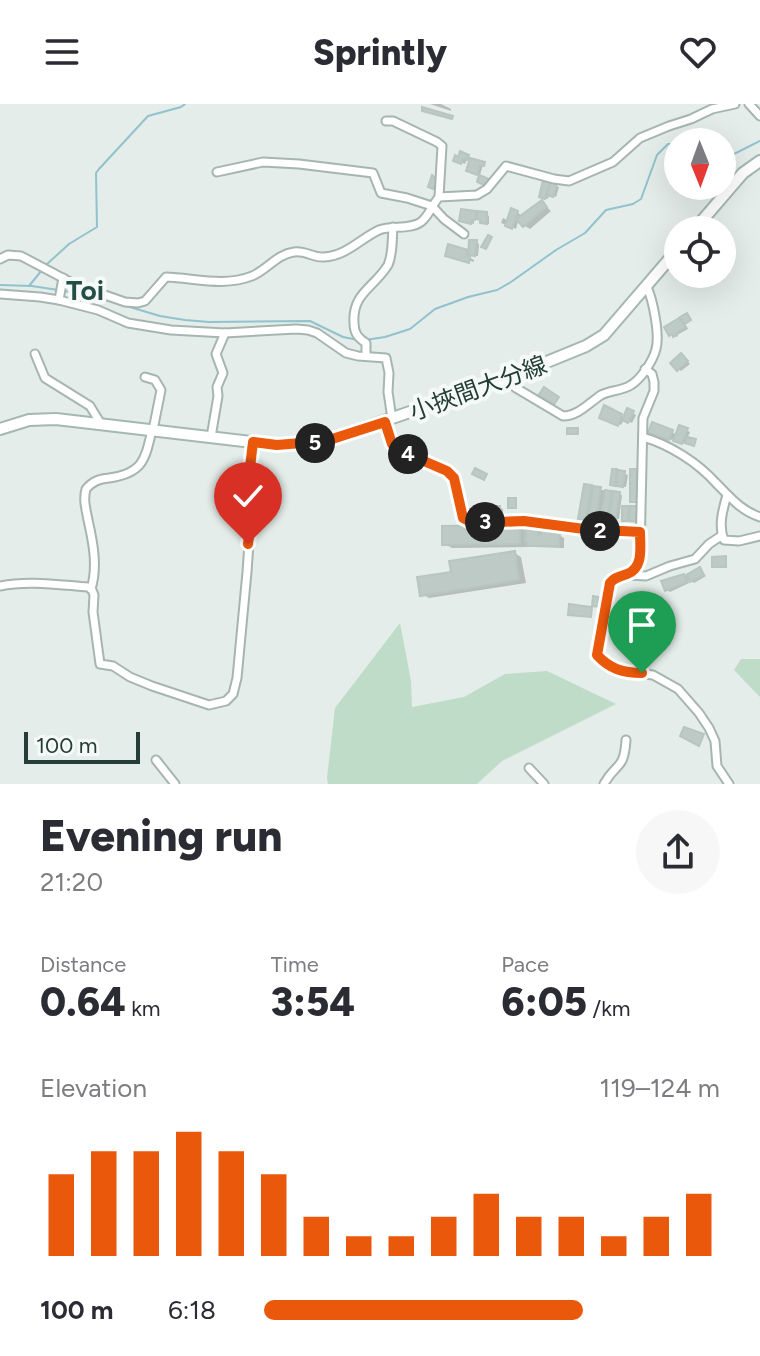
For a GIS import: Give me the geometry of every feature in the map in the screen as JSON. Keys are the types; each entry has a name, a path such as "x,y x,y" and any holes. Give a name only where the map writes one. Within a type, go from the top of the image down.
{"main road":[{"path":"706,216 743,173 760,161"},
{"name":"小挾間大分線","path":"0,429 29,420 56,419 277,445 326,441 505,379 586,346 604,335 664,266"}],"street":[{"path":"439,197 477,195 487,189 506,166 569,181 613,162 640,138 712,109 735,104"},
{"path":"749,104 760,116"},
{"path":"0,259 8,255 21,256 62,282 103,296 138,303 145,301 166,277 213,282 242,280 256,275 276,259 292,252 322,257 339,255 378,231 417,225 439,197 442,146 393,121 386,121"},
{"path":"217,172 263,162 373,173 381,193 432,206 464,234"},
{"path":"366,356 366,343 358,338 354,329 356,302 390,262 393,227"},
{"path":"60,299 62,282"},
{"path":"505,379 563,416 570,416 606,393 626,389 636,383 657,347 655,320 647,287"},
{"path":"0,294 60,299 128,323 171,330 225,333 308,330 346,353 382,356 388,361 388,420 392,444 396,449 447,471 454,478 463,518 473,523 524,521 640,532"},
{"path":"211,437 217,387 223,373 216,354 225,333"},
{"path":"35,354 45,378 90,406 101,424"},
{"path":"645,369 652,374 654,391 643,418 638,565 633,572 610,583 597,655 617,671 653,675 678,689 709,728 715,741 717,766 729,784"},
{"path":"145,377 155,380 161,390 145,458 133,471 99,479 86,489 85,504 95,570 91,589 100,664 113,666 152,686 209,705 226,701 233,694 250,529 248,484 253,442"},
{"path":"643,437 694,462 727,495 749,513 760,517"},
{"path":"727,495 721,518 721,536 724,540 760,536"},
{"path":"625,575 646,576 695,559 721,536"},
{"path":"0,586 32,584 91,589"},
{"path":"604,784 611,773 621,766 626,740"},
{"path":"156,760 175,784"},
{"path":"529,768 544,784"}],"green space":[{"path":"400,623 411,681 412,707 464,697 505,674 547,671 616,704 502,761 477,784 328,784 335,708"},
{"path":"741,659 760,659 760,697 734,670"}],"building":[{"path":"422,107 453,116 452,119 422,111"},
{"path":"460,151 469,155 461,164 453,161"},
{"path":"470,158 485,162 484,166 480,165 477,175 466,171"},
{"path":"432,175 437,179 433,189 428,187"},
{"path":"479,175 489,179 486,186 477,182"},
{"path":"543,180 550,182 545,199 539,197"},
{"path":"551,182 557,184 553,197 547,195"},
{"path":"542,200 547,207 523,227 516,219"},
{"path":"511,208 518,211 512,229 505,226"},
{"path":"461,209 476,211 471,224 459,221"},
{"path":"477,211 487,212 487,224 480,223"},
{"path":"488,235 492,237 486,249 481,247"},
{"path":"469,240 477,240 475,256 468,255"},
{"path":"448,244 468,250 469,263 445,256"},
{"path":"687,313 691,320 685,324 680,317"},
{"path":"679,318 686,327 677,335 669,336 664,327"},
{"path":"681,353 688,361 677,371 670,363"},
{"path":"544,387 559,397 553,406 538,396"},
{"path":"604,405 622,414 618,426 599,418"},
{"path":"627,408 634,411 628,423 622,420"},
{"path":"652,422 673,430 669,440 648,433"},
{"path":"679,425 688,428 682,444 673,441"},
{"path":"567,428 578,428 578,434 567,434"},
{"path":"687,437 696,439 694,446 685,443"},
{"path":"475,468 487,474 484,480 472,474"},
{"path":"612,469 617,469 615,486 610,485"},
{"path":"630,469 638,469 638,502 630,502"},
{"path":"618,470 625,471 623,487 616,486"},
{"path":"584,484 592,485 586,520 578,519"},
{"path":"593,486 601,487 596,521 588,520"},
{"path":"605,490 612,491 607,522 600,521"},
{"path":"613,491 620,492 616,519 609,518"},
{"path":"508,498 516,498 516,508 508,508"},
{"path":"482,506 500,506 500,517 482,517"},
{"path":"622,506 629,506 628,521 622,521"},
{"path":"630,506 638,506 637,522 629,521"},
{"path":"469,509 481,509 481,517 469,517"},
{"path":"526,524 538,525 538,535 541,535 541,530 560,533 559,546 527,546"},
{"path":"520,525 520,544 442,545 442,526"},
{"path":"515,551 519,580 420,596 417,577 451,572 449,561"},
{"path":"726,556 726,567 712,567 712,557"},
{"path":"700,567 704,575 690,582 686,575"},
{"path":"684,574 687,582 665,591 661,581"},
{"path":"593,596 605,598 601,607 592,606"},
{"path":"569,604 592,607 591,617 568,615"},
{"path":"684,727 704,734 699,746 680,736"}],"waterway":[{"path":"46,265 69,244 97,227 96,173 99,169 148,116 185,104"},
{"path":"736,153 760,141"},
{"path":"365,340 410,329 435,309 497,290 585,233 606,210 641,199 657,155 664,148"},
{"path":"29,286 42,270"},
{"path":"0,285 58,290"},
{"path":"65,291 185,320 310,321 343,337 358,340"}],"district":[{"name":"Toi","path":"85,290"}],"route":[{"path":"248,544 248,484 253,442 277,445 326,441 385,422 396,449 447,471 454,478 463,518 473,523 524,521 610,532 640,532 638,565 633,572 610,583 597,655 617,671 642,673"}]}
